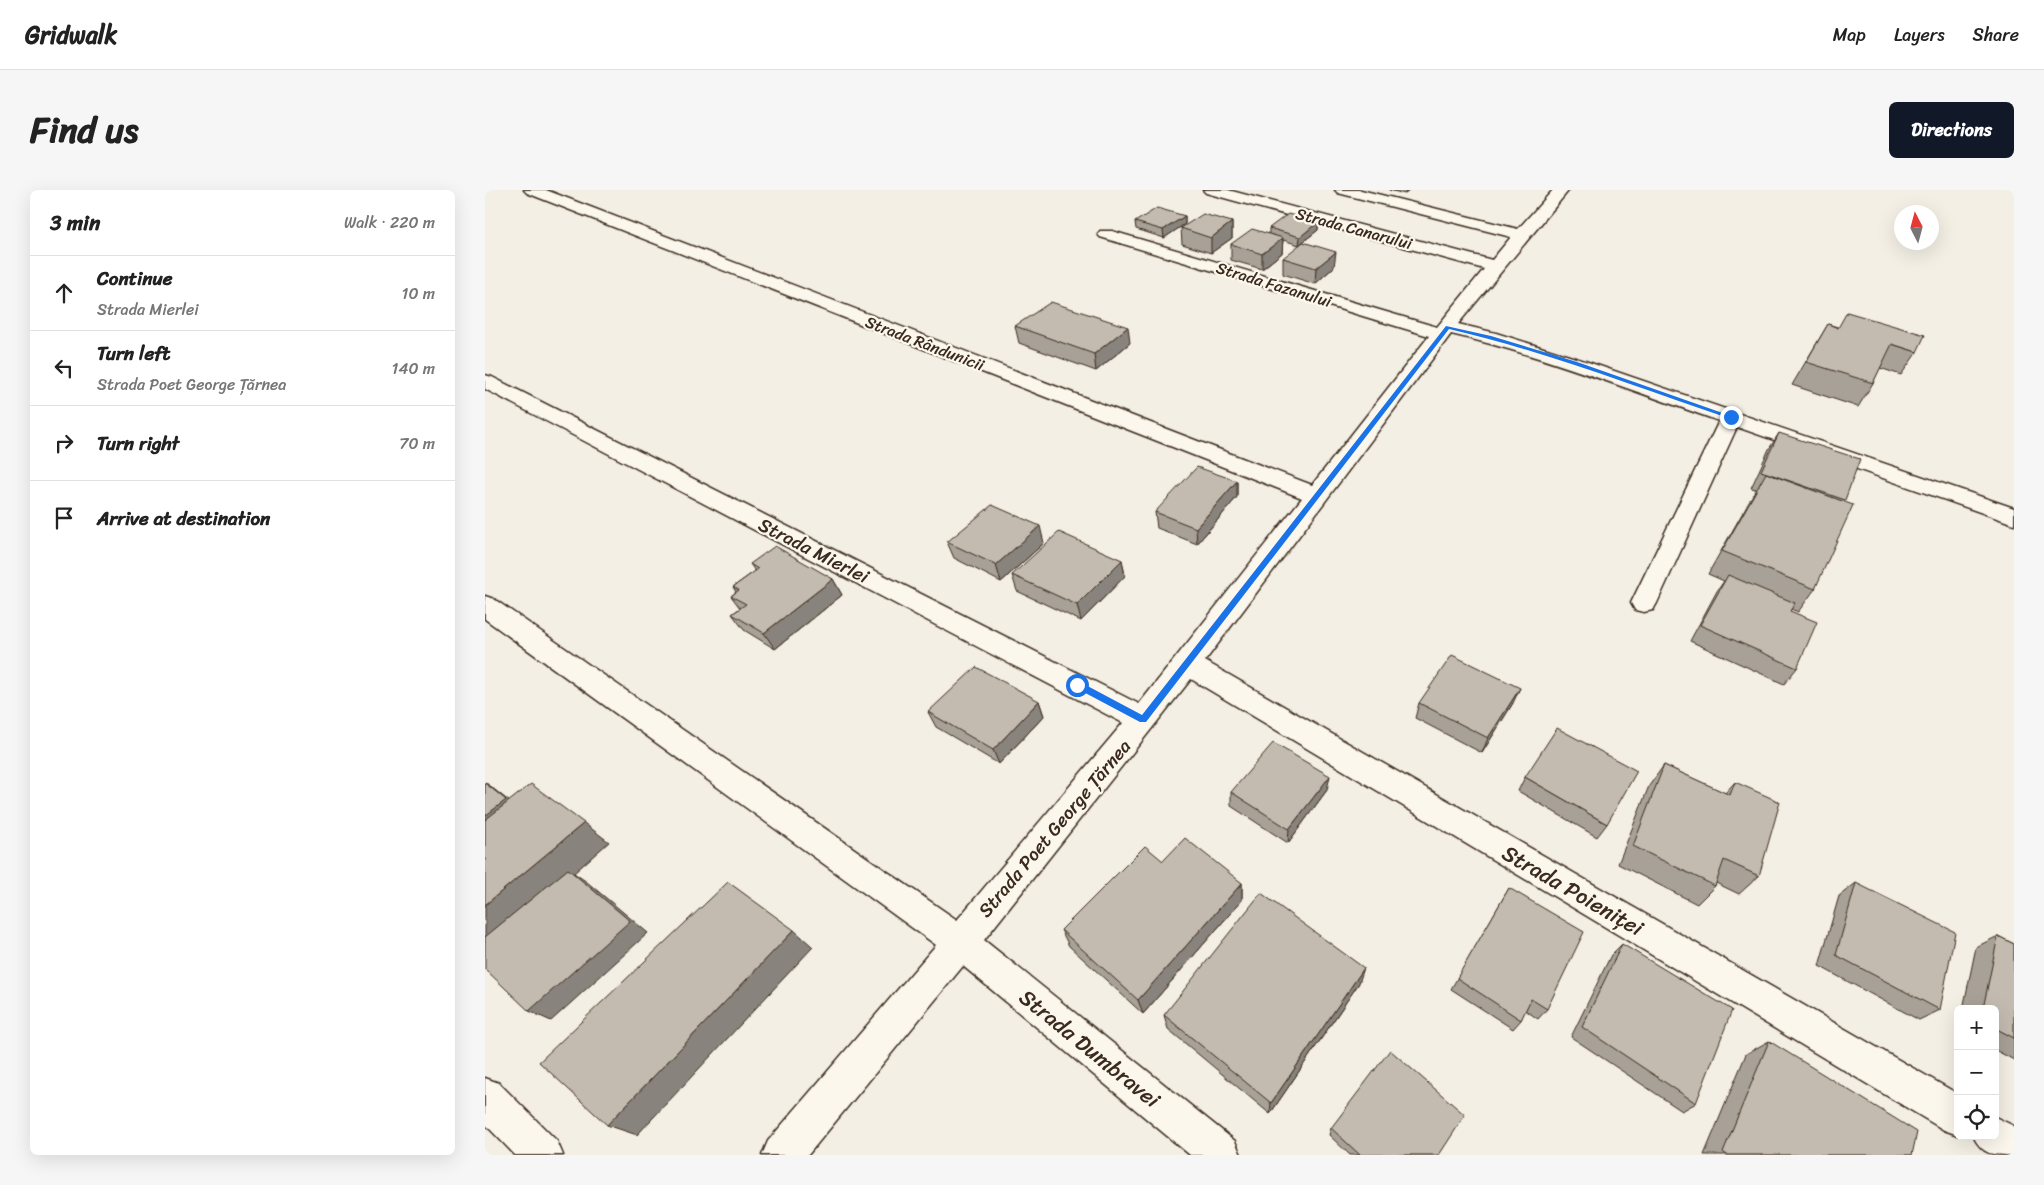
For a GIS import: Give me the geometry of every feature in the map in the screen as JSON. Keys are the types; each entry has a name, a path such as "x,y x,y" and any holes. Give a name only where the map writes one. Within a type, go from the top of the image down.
{"street":[{"name":"Strada Rândunicii","path":"532,190 1317,496"},
{"name":"Strada Canarului","path":"1211,190 1497,267"},
{"path":"1343,190 1521,235"},
{"name":"Strada Poet George Țărnea","path":"782,1155 1143,720 1445,331 1521,235 1561,190"},
{"name":"Strada Fazanului","path":"1106,234 1445,331 1489,337 1731,417 2014,516"},
{"name":"Strada Mierlei","path":"485,381 1143,720"},
{"path":"1644,603 1731,417"},
{"name":"Strada Dumbravei","path":"485,606 960,942 1221,1155"},
{"name":"Strada Poieniței","path":"1188,664 1954,1114"},
{"path":"485,1096 543,1155"},
{"path":"1999,1140 2014,1149"}],"building":[{"path":"1157,208 1185,216 1163,230 1135,222"},
{"path":"1203,214 1232,222 1211,238 1181,228"},
{"path":"1288,214 1318,222 1300,237 1269,228"},
{"path":"1252,229 1283,238 1262,254 1231,244"},
{"path":"1303,242 1336,252 1316,268 1283,258"},
{"path":"1051,302 1128,327 1094,354 1015,326"},
{"path":"1847,312 1925,335 1917,352 1892,344 1873,383 1806,362 1828,324 1838,328"},
{"path":"1779,433 1860,459 1845,500 1761,471"},
{"path":"1197,467 1237,481 1196,528 1155,512"},
{"path":"1766,473 1853,505 1815,589 1722,551"},
{"path":"992,505 1040,526 996,565 947,542"},
{"path":"1059,532 1122,560 1077,605 1012,575"},
{"path":"775,546 833,579 764,633 732,614 746,604 731,596 739,590 733,587 758,569 750,564"},
{"path":"1728,575 1795,603 1790,611 1817,622 1797,668 1700,625"},
{"path":"1452,655 1520,688 1488,738 1419,703"},
{"path":"976,667 1039,701 993,750 928,712"},
{"path":"1557,728 1637,771 1607,824 1525,777"},
{"path":"1273,743 1330,776 1289,829 1231,792"},
{"path":"1664,765 1730,795 1735,782 1780,802 1759,876 1724,860 1715,886 1633,846"},
{"path":"485,783 506,800 485,816"},
{"path":"531,784 584,823 485,905 485,820"},
{"path":"1185,838 1242,883 1138,1000 1061,930 1145,846 1163,861"},
{"path":"568,869 630,921 529,1011 485,969 485,937"},
{"path":"728,882 794,930 607,1125 539,1062"},
{"path":"1856,883 1955,932 1940,1010 1836,955"},
{"path":"1509,888 1584,932 1547,1009 1531,999 1521,1020 1457,978"},
{"path":"1261,893 1364,968 1271,1103 1164,1015"},
{"path":"1998,936 2014,944 2014,1038 1999,1030 1999,1005 1984,1005"},
{"path":"1622,944 1732,1010 1696,1103 1582,1027"},
{"path":"1769,1041 1917,1132 1912,1155 1727,1155 1723,1152"},
{"path":"1390,1050 1465,1115 1439,1155 1360,1155 1331,1128"}],"route":[{"path":"1077,685 1143,720 1447,328 1489,337 1731,417"}]}
